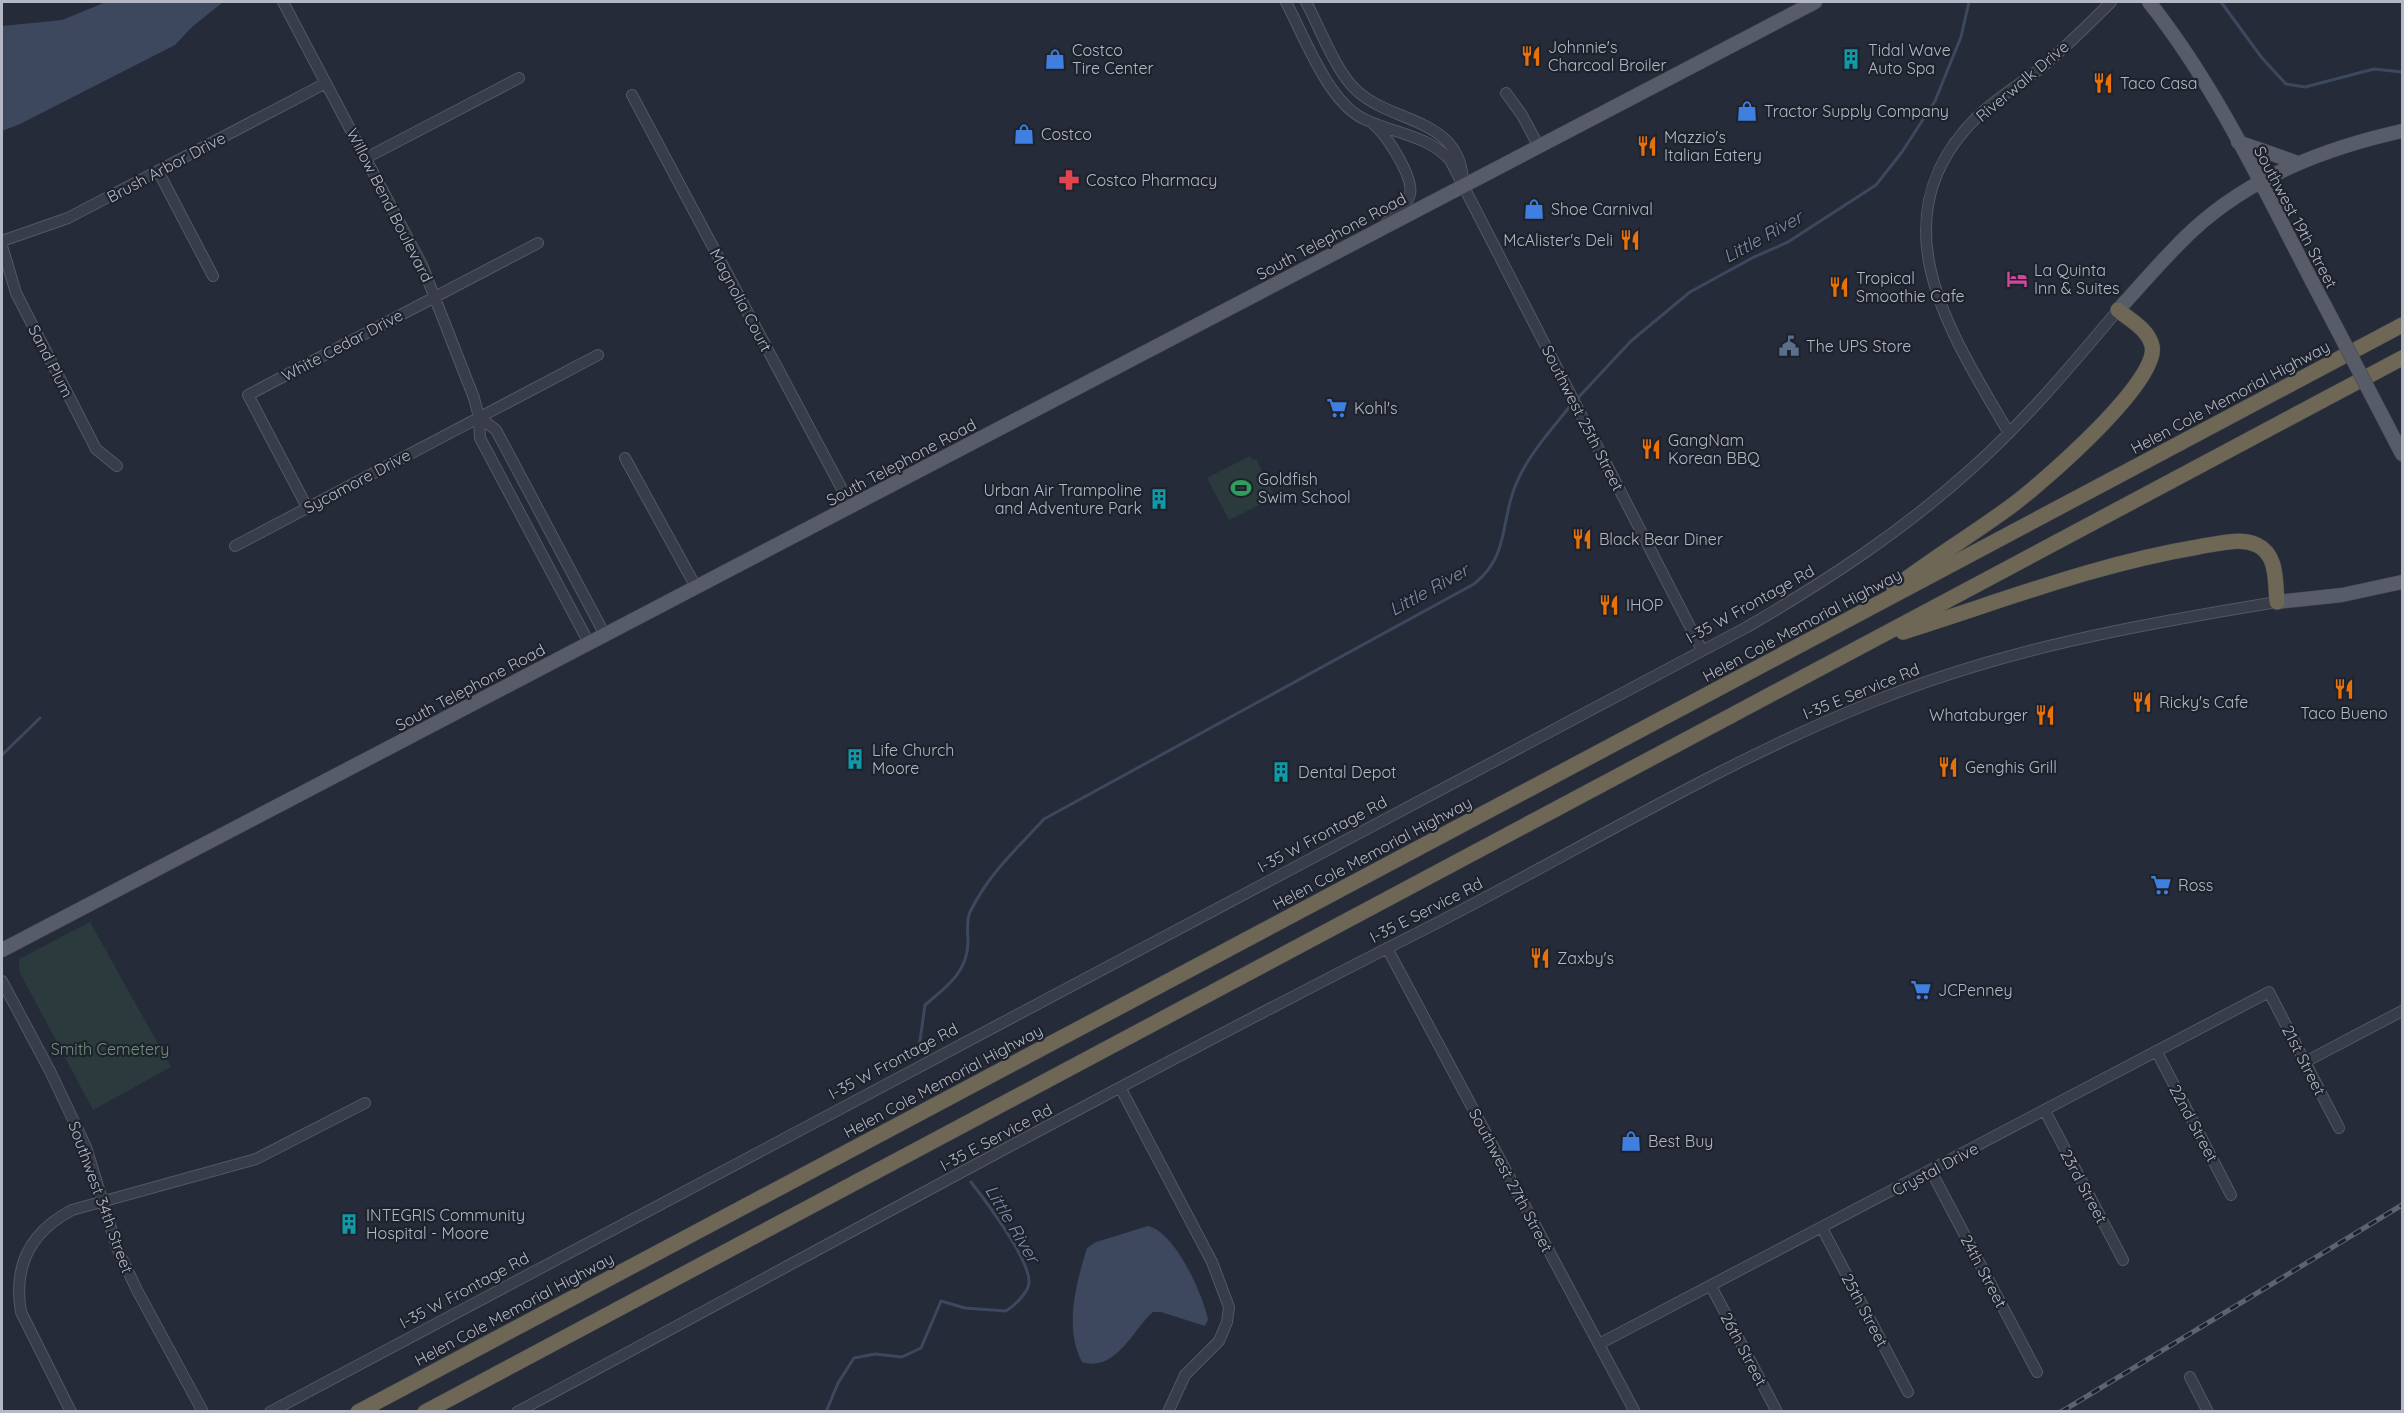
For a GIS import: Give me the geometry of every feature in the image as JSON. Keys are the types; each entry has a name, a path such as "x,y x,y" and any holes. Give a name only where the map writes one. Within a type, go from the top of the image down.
{"highway":[{"path":"1855,617 1945,550 2014,504 2081,446 2136,386 2150,363 2152,345 2143,330 2118,310"},
{"name":"Helen Cole Memorial Highway","path":"358,1412 2403,326"},
{"path":"424,1412 2403,358"},
{"path":"1869,642 2120,562 2225,543 2249,543 2268,554 2274,568 2277,602"}],"main road":[{"name":"South Telephone Road","path":"2,950 1815,2"},
{"name":"Southwest 19th Street","path":"2149,2 2186,49 2238,142 2403,454"},
{"name":"I-35 W Frontage Rd","path":"2118,310 2193,231 2259,182 2298,163 2350,144 2403,131"},
{"path":"2238,142 2298,163"},
{"name":"I-35 E Service Rd","path":"2277,602 2342,595 2403,582"}],"street":[{"name":"Willow Bend Boulevard","path":"283,2 422,265 479,417 480,438 589,643"},
{"path":"1286,2 1336,95 1354,113 1440,149 1450,160 1463,186"},
{"path":"1306,2 1349,81 1368,99 1440,134 1462,167 1463,186"},
{"name":"Riverwalk Drive","path":"2009,433 1955,333 1930,271 1924,227 1930,194 1945,159 1978,116 2043,66 2111,2"},
{"path":"366,158 519,78"},
{"name":"Brush Arbor Drive","path":"2,241 68,218 326,83"},
{"path":"1506,93 1522,115 1539,147"},
{"name":"Magnolia Court","path":"632,95 851,506"},
{"path":"1368,120 1381,131 1393,150 1408,177 1410,193 1404,205 1381,229"},
{"path":"158,171 213,276"},
{"name":"Southwest 25th Street","path":"1463,186 1702,651"},
{"name":"White Cedar Drive","path":"307,507 248,395 538,243"},
{"name":"Sand Plum","path":"2,246 16,293 96,449 117,466"},
{"name":"I-35 W Frontage Rd","path":"270,1412 1702,651 1792,600 1868,552 1970,470 2009,433 2069,369 2118,310"},
{"name":"Sycamore Drive","path":"235,546 598,355"},
{"name":"Willow Bend Boulevard","path":"479,417 496,429 605,635"},
{"path":"625,458 696,587"},
{"name":"I-35 E Service Rd","path":"517,1412 1121,1089 1772,747 1870,703 1950,674 2072,638 2277,602"},
{"name":"Southwest 27th Street","path":"1388,948 1635,1412"},
{"name":"Southwest 34th Street","path":"2,981 86,1147 117,1248 137,1290 201,1408"},
{"name":"Crystal Drive","path":"1599,1344 2270,992"},
{"name":"21st Street","path":"2270,992 2339,1128"},
{"path":"2305,1062 2403,1011"},
{"name":"22nd Street","path":"2157,1053 2231,1195"},
{"path":"1121,1089 1212,1262 1229,1307 1227,1322 1219,1341 1185,1375 1168,1412"},
{"path":"71,1412 21,1312 18,1294 21,1270 36,1237 51,1221 102,1200 256,1159 365,1103"},
{"name":"23rd Street","path":"2045,1111 2123,1260"},
{"name":"24th Street","path":"1931,1171 2037,1372"},
{"name":"25th Street","path":"1822,1228 1908,1392"},
{"name":"26th Street","path":"1711,1286 1777,1412"},
{"path":"2190,1377 2208,1412"}],"green space":[{"name":"Goldfish Swim School","path":"1250,456 1253,460 1256,459 1275,497 1229,520 1207,478"},
{"name":"Smith Cemetery","path":"90,922 171,1067 93,1110 19,971 19,959"}],"water":[{"path":"106,2 223,2 192,27 175,45 2,131 2,26 62,20"},
{"path":"1148,1226 1158,1231 1178,1252 1194,1280 1208,1320 1205,1326 1161,1312 1153,1312 1114,1355 1094,1364 1082,1362 1074,1335 1073,1320 1076,1290 1087,1248 1096,1242"}],"waterway":[{"name":"Little River","path":"1576,400 1631,341 1690,292 1754,257 1788,242 1876,185 1902,152 1935,101 1961,37 1969,2"},
{"path":"2221,2 2262,58 2286,84 2305,87 2374,69 2402,72"},
{"name":"Little River","path":"918,1055 925,1005 954,978 964,963 967,954 970,912 995,873 1044,819 1474,584 1494,562 1511,498 1521,473 1571,405"},
{"path":"2,755 40,718"},
{"name":"Little River","path":"826,1412 838,1383 854,1358 875,1354 902,1357 921,1348 941,1301 965,1308 1006,1311 1017,1303 1026,1291 1029,1283 1023,1260 1006,1231 971,1182"}],"railway":[{"path":"2061,1412 2402,1205"}],"place":[{"name":"Johnnie's Charcoal Broiler","path":"1531,56"},
{"name":"Costco Tire Center","path":"1055,59"},
{"name":"Tidal Wave Auto Spa","path":"1851,59"},
{"name":"Taco Casa","path":"2103,83"},
{"name":"Tractor Supply Company","path":"1747,111"},
{"name":"Costco","path":"1024,134"},
{"name":"Mazzio's Italian Eatery","path":"1647,146"},
{"name":"Costco Pharmacy","path":"1069,180"},
{"name":"Shoe Carnival","path":"1534,209"},
{"name":"McAlister's Deli","path":"1630,240"},
{"name":"La Quinta Inn & Suites","path":"2017,279"},
{"name":"Tropical Smoothie Cafe","path":"1839,287"},
{"name":"The UPS Store","path":"1789,346"},
{"name":"Kohl's","path":"1337,408"},
{"name":"GangNam Korean BBQ","path":"1651,449"},
{"name":"Goldfish Swim School","path":"1241,488"},
{"name":"Urban Air Trampoline and Adventure Park","path":"1159,499"},
{"name":"Black Bear Diner","path":"1582,539"},
{"name":"IHOP","path":"1609,605"},
{"name":"Taco Bueno","path":"2344,689"},
{"name":"Ricky's Cafe","path":"2142,702"},
{"name":"Whataburger","path":"2045,715"},
{"name":"Life Church Moore","path":"855,759"},
{"name":"Genghis Grill","path":"1948,767"},
{"name":"Dental Depot","path":"1281,772"},
{"name":"Ross","path":"2161,885"},
{"name":"Zaxby's","path":"1540,958"},
{"name":"JCPenney","path":"1921,990"},
{"name":"Best Buy","path":"1631,1141"},
{"name":"INTEGRIS Community Hospital - Moore","path":"349,1224"}]}
